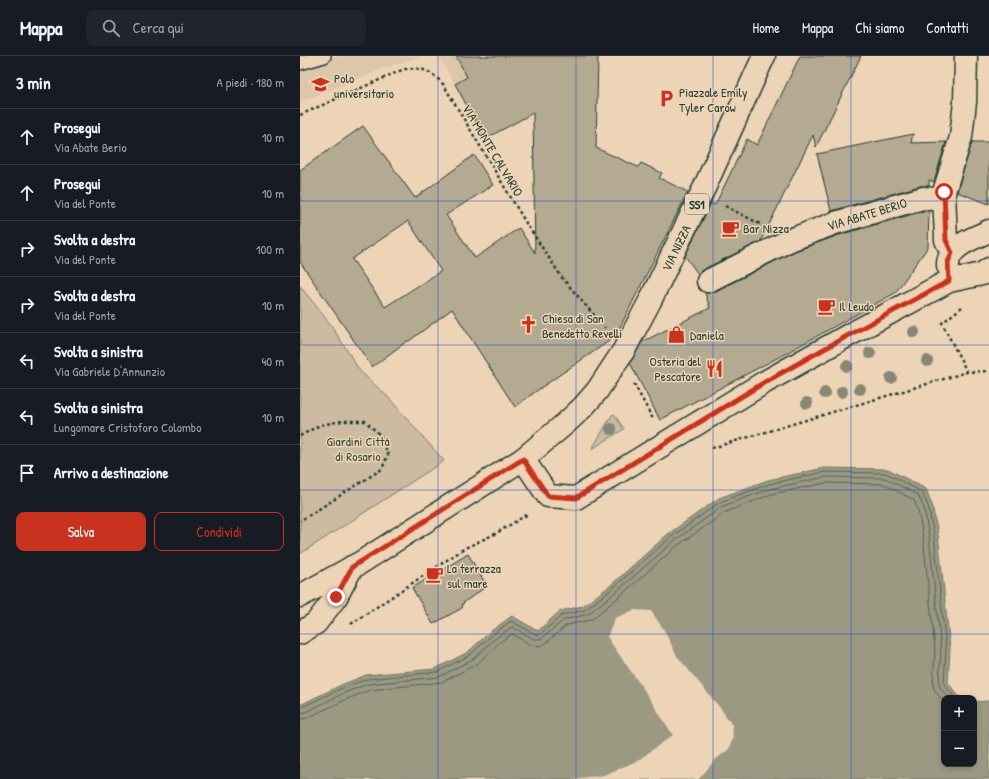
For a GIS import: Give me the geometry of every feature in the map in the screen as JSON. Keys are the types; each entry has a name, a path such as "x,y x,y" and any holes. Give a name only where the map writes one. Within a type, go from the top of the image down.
{"street":[{"name":"VIA NIZZA","path":"624,350 650,301 701,195 764,56"},
{"path":"952,253 946,240 944,192 961,137 965,102 966,56"},
{"name":"VIA ABATE BERIO","path":"708,281 790,240 835,223 922,198 944,200"},
{"path":"949,281 948,262 952,253 958,247 989,231"},
{"path":"523,459 548,496 576,498 765,382 849,335 949,281 986,271"},
{"name":"SS1","path":"300,596 352,567 523,459 583,407 597,391 624,350"},
{"path":"300,634 316,623 336,597 352,567"}],"lane":[{"path":"300,63 324,56"}],"path":[{"name":"VIA MONTE CALVARIO","path":"300,115 404,69 414,68 424,70 435,75 443,84 526,223 563,279 624,350"},
{"path":"722,205 790,240"},
{"path":"967,372 942,323 982,292 986,271"},
{"path":"708,450 967,372 989,371"},
{"path":"632,379 658,428 668,442"},
{"path":"300,436 320,425 342,421 365,421 381,436 388,455 382,469 300,521"},
{"path":"346,627 380,606 465,548 496,534 529,513"}],"shaded area":[{"name":"Polo universitario","path":"300,56 422,56 385,68 300,102"},
{"path":"436,56 496,56 455,84 439,57"}],"green space":[{"name":"Giardini Città di Rosario","path":"300,286 331,325 360,371 388,397 444,461 300,554"},
{"path":"614,414 624,429 592,449 612,415"}],"water":[{"path":"824,468 888,469 926,489 932,505 938,534 950,649 948,683 958,695 941,695 941,767 977,767 977,702 989,701 989,779 300,779 300,705 341,685 366,675 435,669 468,652 491,631 512,616 538,631 560,611 583,606 611,585 668,534 719,498 768,480"}],"pier":[{"path":"634,610 651,611 664,630 677,656 721,709 732,725 733,737 729,749 715,760 699,779 573,779 604,775 637,761 673,735 607,637 615,618"}],"building":[{"path":"456,56 598,56 596,148 638,167 641,163 662,173 659,178 688,192 615,337 515,407 452,309 372,367 300,262 300,170 363,126 415,198 474,155 493,185 446,215 475,258 519,228 535,253 533,113 485,139 455,84 467,77","holes":["408,221 441,271 385,307 352,259"]},
{"path":"800,56 861,56 816,147 813,135 761,241 702,270 698,274 685,256 711,203 715,205 747,139 757,145"},
{"path":"913,134 911,143 946,142 934,182 929,180 929,186 920,186 831,211 817,154"},
{"path":"972,142 989,142 989,204 957,192"},
{"path":"924,211 929,211 928,247 895,293 660,420 630,363 642,342 710,308 705,293 714,292 795,251 839,235"},
{"path":"468,554 487,586 463,603 462,608 433,624 412,588"}],"place":[{"name":"Polo universitario","path":"321,85"},
{"name":"Piazzale Emily Tyler Carow","path":"666,99"},
{"name":"Bar Nizza","path":"730,228"},
{"name":"Il Leudo","path":"826,306"},
{"name":"Chiesa di San Benedetto Revelli","path":"529,325"},
{"name":"Daniela","path":"677,335"},
{"name":"Osteria del Pescatore","path":"714,368"},
{"name":"La terrazza sul mare","path":"434,575"}],"route":[{"path":"336,597 352,567 523,459 548,496 576,498 765,382 949,281 948,262 952,253 946,240 944,192"}]}
